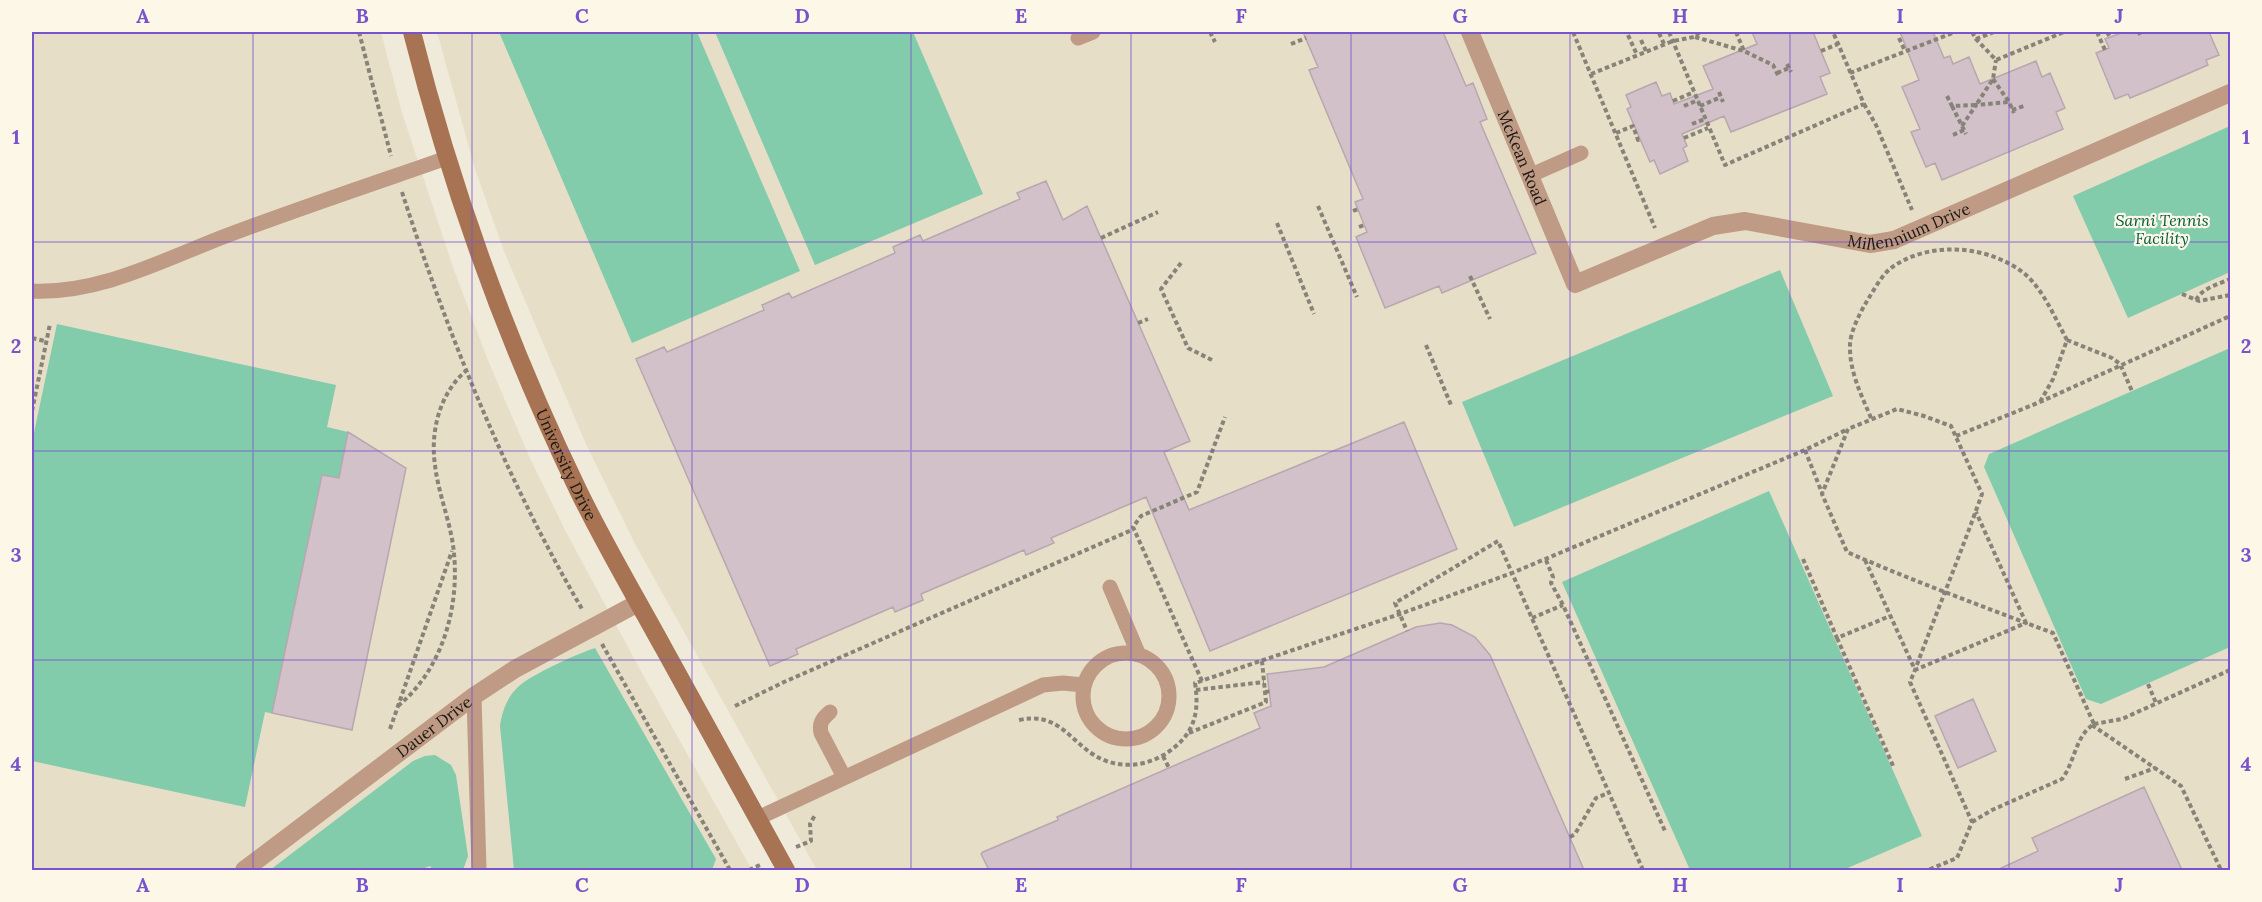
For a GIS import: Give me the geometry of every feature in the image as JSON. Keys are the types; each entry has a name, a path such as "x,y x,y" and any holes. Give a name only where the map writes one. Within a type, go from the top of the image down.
{"main road":[{"name":"University Drive","path":"412,32 447,158 485,273 536,399 580,494 786,870"}],"street":[{"name":"McKean Road","path":"1470,32 1575,284"},
{"name":"Millennium Drive","path":"1575,284 1713,226 1745,221 1870,244 1894,240 2230,93"},
{"name":"Dauer Drive","path":"244,870 474,696 515,669 638,603"}],"lane":[{"path":"1078,38 1093,32"},
{"path":"1530,176 1581,153"},
{"path":"32,291 61,291 122,277 224,237 447,158"},
{"path":"1110,587 1138,653"},
{"path":"1119,652 1138,653 1153,661 1164,674 1169,690 1168,707 1161,722 1148,734 1132,739 1115,738 1100,731 1088,718 1082,703 1083,686 1089,670 1102,658 1119,652"},
{"path":"758,818 1044,686 1063,682 1083,686"},
{"path":"474,696 479,870"},
{"path":"830,712 822,719 821,733 844,777"}],"path":[{"path":"358,32 389,150"},
{"path":"1210,32 1215,42"},
{"path":"1573,32 1662,248"},
{"path":"1670,32 1725,165 1864,105"},
{"path":"1694,37 1700,32"},
{"path":"1736,32 1744,51"},
{"path":"1833,32 1864,105 1876,125 1930,253"},
{"path":"1938,32 1940,38"},
{"path":"1850,73 1905,52 1912,46 1955,32"},
{"path":"1972,32 1996,60"},
{"path":"1976,39 1994,32"},
{"path":"1996,60 2064,32"},
{"path":"2097,32 2105,50"},
{"path":"2107,32 2110,37"},
{"path":"1659,33 1664,44"},
{"path":"1628,35 1637,55"},
{"path":"1591,74 1664,44 1694,37 1744,51 1773,65 1778,75 1789,68"},
{"path":"1292,44 1306,38"},
{"path":"1899,38 1905,52"},
{"path":"1641,40 1646,51"},
{"path":"1821,51 1838,44"},
{"path":"1953,135 1964,130 1976,105 1993,79 1996,60"},
{"path":"1993,79 2013,112 2024,105"},
{"path":"1673,100 1694,92"},
{"path":"1947,96 1964,130"},
{"path":"1700,106 1721,97"},
{"path":"1684,106 1698,100"},
{"path":"1952,106 2009,102"},
{"path":"1692,124 1705,119"},
{"path":"1616,134 1633,126 1638,140 1640,139"},
{"path":"1684,138 1708,128"},
{"path":"405,200 437,295 467,370 515,480 580,604"},
{"path":"1318,206 1357,297"},
{"path":"1353,212 1358,209"},
{"path":"1101,238 1158,212"},
{"path":"1277,223 1314,314"},
{"path":"1359,227 1364,225"},
{"path":"1871,418 1854,376 1850,359 1850,341 1862,310 1880,280 1891,269 1907,260 1930,253 1956,250 1984,254 2023,273 2033,282 2067,340 2112,358 2120,364 2133,391"},
{"path":"1181,263 1161,289 1188,348 1214,361"},
{"path":"1470,276 1490,319"},
{"path":"2196,300 2199,294 2230,279"},
{"path":"2182,294 2196,300 2230,295"},
{"path":"1956,436 2040,402 2230,316"},
{"path":"1138,322 1148,319"},
{"path":"32,411 50,324"},
{"path":"32,339 46,342"},
{"path":"2040,402 2053,379 2067,340"},
{"path":"1426,345 1451,405"},
{"path":"398,706 426,678 450,621 455,588 453,547 435,465 434,445 441,408 448,392 456,379 467,370"},
{"path":"1189,733 1197,710 1195,683 1400,614 1546,560 1896,409 1951,426 1982,495 1910,682 1972,822"},
{"path":"1202,681 1133,527 1141,516 1197,492 1225,417"},
{"path":"1822,494 1848,429"},
{"path":"1804,450 1847,552 2053,633 2092,724 2181,786 2222,870"},
{"path":"1976,511 2026,623"},
{"path":"735,706 784,682 1134,529"},
{"path":"1407,631 1395,603 1498,540 1643,870"},
{"path":"390,729 453,547"},
{"path":"1803,559 1894,768"},
{"path":"1546,560 1553,577 1551,583 1665,831"},
{"path":"1865,560 1915,670"},
{"path":"1532,618 1563,605"},
{"path":"1836,638 1890,616"},
{"path":"1915,670 2026,623"},
{"path":"606,649 730,870"},
{"path":"1016,720 1027,718 1049,721 1069,732 1093,754 1116,765 1141,765 1163,756 1189,733 1266,702 1262,661"},
{"path":"1928,870 1957,858 1972,822 1992,810 2062,779 2080,738 2092,724 2122,718 2230,670"},
{"path":"1196,690 1264,682"},
{"path":"2148,684 2156,703"},
{"path":"1265,692 1272,692"},
{"path":"1163,756 1169,768"},
{"path":"2125,779 2156,768"},
{"path":"1570,837 1575,834 1596,798 1608,794"},
{"path":"811,841 810,824 820,809"}],"shaded area":[{"path":"32,32 381,32 402,113 454,270 487,358 529,456 565,530 637,664 752,870 32,870"},
{"path":"437,32 2230,32 2230,870 817,870 635,544 585,442 504,251 475,169"}],"green space":[{"path":"499,32 697,32 800,271 632,343"},
{"path":"715,32 913,32 983,194 815,265"},
{"name":"Sarni Tennis Facility","path":"2230,126 2230,272 2128,318 2073,196"},
{"path":"1780,270 1833,396 1514,527 1462,402"},
{"path":"57,324 336,385 327,427 348,432 406,468 352,730 265,712 245,807 32,761 32,442"},
{"path":"2230,348 2230,647 2101,704 2086,699 1984,467 1989,454"},
{"path":"1769,491 1922,836 1843,870 1690,870 1562,582"},
{"path":"595,648 716,859 712,870 514,870 500,726 504,710 511,695 533,676"},
{"path":"435,755 451,765 456,775 468,856 463,870 433,870 430,866 419,870 270,870 413,761"}],"building":[{"path":"1303,32 1443,32 1466,86 1473,83 1487,119 1480,122 1536,253 1442,293 1439,286 1385,308 1356,237 1367,232 1355,202 1363,199 1309,70 1318,67"},
{"path":"1752,32 1813,32 1830,73 1820,77 1827,94 1731,132 1724,116 1682,134 1687,146 1683,148 1688,161 1660,174 1654,160 1650,162 1627,109 1631,107 1626,95 1656,82 1662,96 1670,93 1674,104 1713,89 1703,66 1757,44"},
{"path":"1900,32 1933,32 1944,58 1950,56 1953,64 1969,57 1980,84 2036,61 2042,77 2050,73 2065,108 2056,112 2063,129 1942,180 1935,163 1926,167 1911,132 1920,129 1902,87 1919,80"},
{"path":"2124,32 2209,32 2219,55 2206,60 2208,65 2157,87 2130,98 2128,94 2115,99 2096,53 2109,48 2105,39"},
{"path":"1046,181 1063,220 1087,206 1190,441 1164,452 1189,510 1404,422 1457,549 1210,651 1146,497 1051,538 1054,543 1026,555 1024,550 921,594 923,600 895,612 893,607 796,649 798,654 770,666 636,359 664,347 667,352 764,310 762,305 789,293 792,298 895,253 893,247 920,235 923,241 1020,199 1017,193"},
{"path":"348,432 406,468 352,730 272,713 322,475 339,478"},
{"path":"1440,623 1452,625 1475,637 1490,655 1584,870 989,870 981,854 983,852 1260,728 1254,713 1271,706 1267,674 1324,667 1416,627"},
{"path":"1973,699 1996,751 1958,768 1935,716"},
{"path":"2144,787 2182,870 1997,870 2038,851 2032,838"}]}
